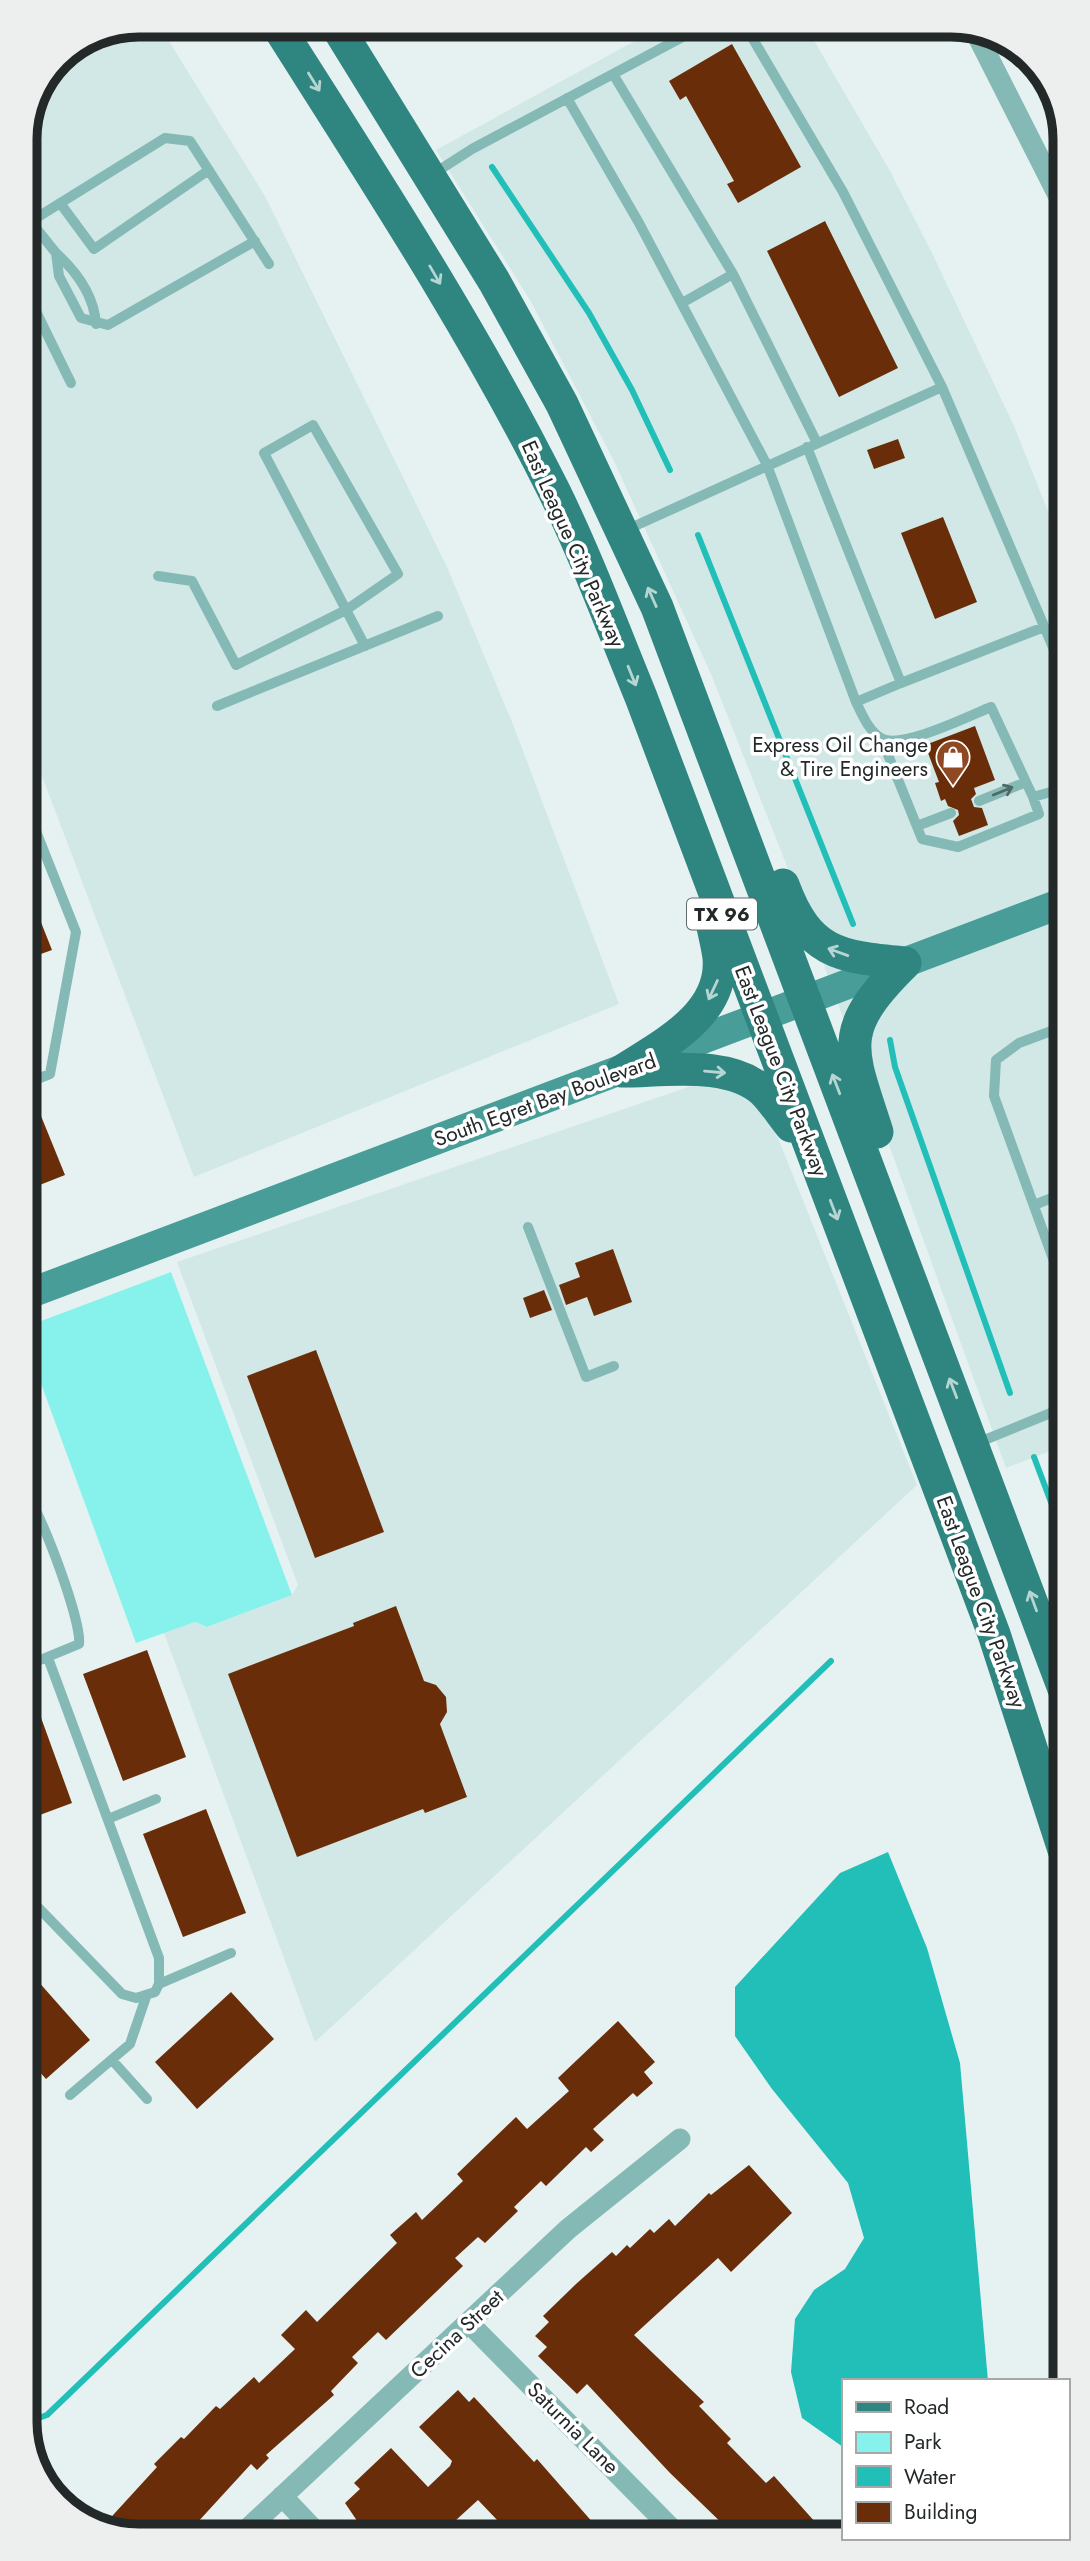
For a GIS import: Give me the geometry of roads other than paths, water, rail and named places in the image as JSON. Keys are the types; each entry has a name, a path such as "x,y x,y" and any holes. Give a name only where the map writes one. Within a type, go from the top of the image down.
{"main road":[{"name":"East League City Parkway","path":"285,37 431,266 550,483 605,609 994,1634 1053,1816"},
{"name":"TX 96","path":"344,37 494,281 543,370 623,531 687,685 804,1003 896,1236 1053,1659"},
{"path":"687,685 719,727 798,920 817,942 839,954 905,962"},
{"path":"622,1071 686,1028 704,1007 715,987 719,959 699,852"},
{"name":"South Egret Bay Boulevard","path":"37,1291 804,1003 1053,906"},
{"path":"896,1236 880,1142 853,1057 853,1044 865,1011 883,984 905,962"},
{"path":"622,1071 705,1071 726,1073 748,1081 764,1092 812,1152"}],"street":[{"path":"980,41 1053,185"},
{"name":"Cecina Street","path":"253,2524 568,2229 680,2140"},
{"name":"Saturnia Lane","path":"470,2323 667,2524"},
{"path":"282,2496 309,2524"}],"lane":[{"path":"430,176 472,149 682,37"},
{"path":"752,37 843,192 942,387 1053,647"},
{"path":"613,74 733,274 812,445 901,683"},
{"path":"567,98 682,303 767,465 856,702 869,726 882,740 922,839 958,847 1039,814 990,707 902,741 882,740"},
{"path":"37,218 164,138 190,141 270,264"},
{"path":"60,203 94,249 209,170"},
{"path":"37,233 73,268 95,307 96,324"},
{"path":"56,253 58,276 81,318 108,325 255,241"},
{"path":"682,303 733,274"},
{"path":"37,314 71,383"},
{"path":"623,531 942,387"},
{"path":"158,576 192,581 236,665 346,610 398,574 313,425 264,453 346,610 365,646"},
{"path":"216,706 438,617"},
{"path":"856,702 1044,626"},
{"path":"979,801 1026,782"},
{"path":"1033,797 1053,791"},
{"path":"917,826 951,813"},
{"path":"37,834 76,932 50,1074 37,1079"},
{"path":"1053,1030 1019,1043 996,1060 994,1096 1053,1258"},
{"path":"1034,1205 1053,1198"},
{"path":"528,1227 586,1377 614,1366"},
{"path":"974,1444 1053,1412"},
{"path":"37,1517 75,1613 80,1634 79,1644 37,1662"},
{"path":"37,1906 122,1994 146,1997 155,1992 159,1984 159,1958 48,1658"},
{"path":"108,1819 156,1799"},
{"path":"159,1984 231,1953"},
{"path":"70,2095 130,2044 146,1997"},
{"path":"112,2060 147,2099"}],"water":[{"path":"888,1852 927,1948 960,2063 988,2379 842,2379 842,2446 802,2418 791,2372 795,2319 814,2290 845,2269 864,2238 848,2183 772,2089 735,2036 735,1987 840,1873"}],"waterway":[{"path":"492,167 589,313 632,390 670,470"},
{"path":"698,535 853,924"},
{"path":"890,1040 895,1067 1010,1393"},
{"path":"1034,1457 1053,1507"},
{"path":"37,2419 47,2415 831,1661"}],"place":[{"name":"Express Oil Change & Tire Engineers","path":"953,787"}]}
